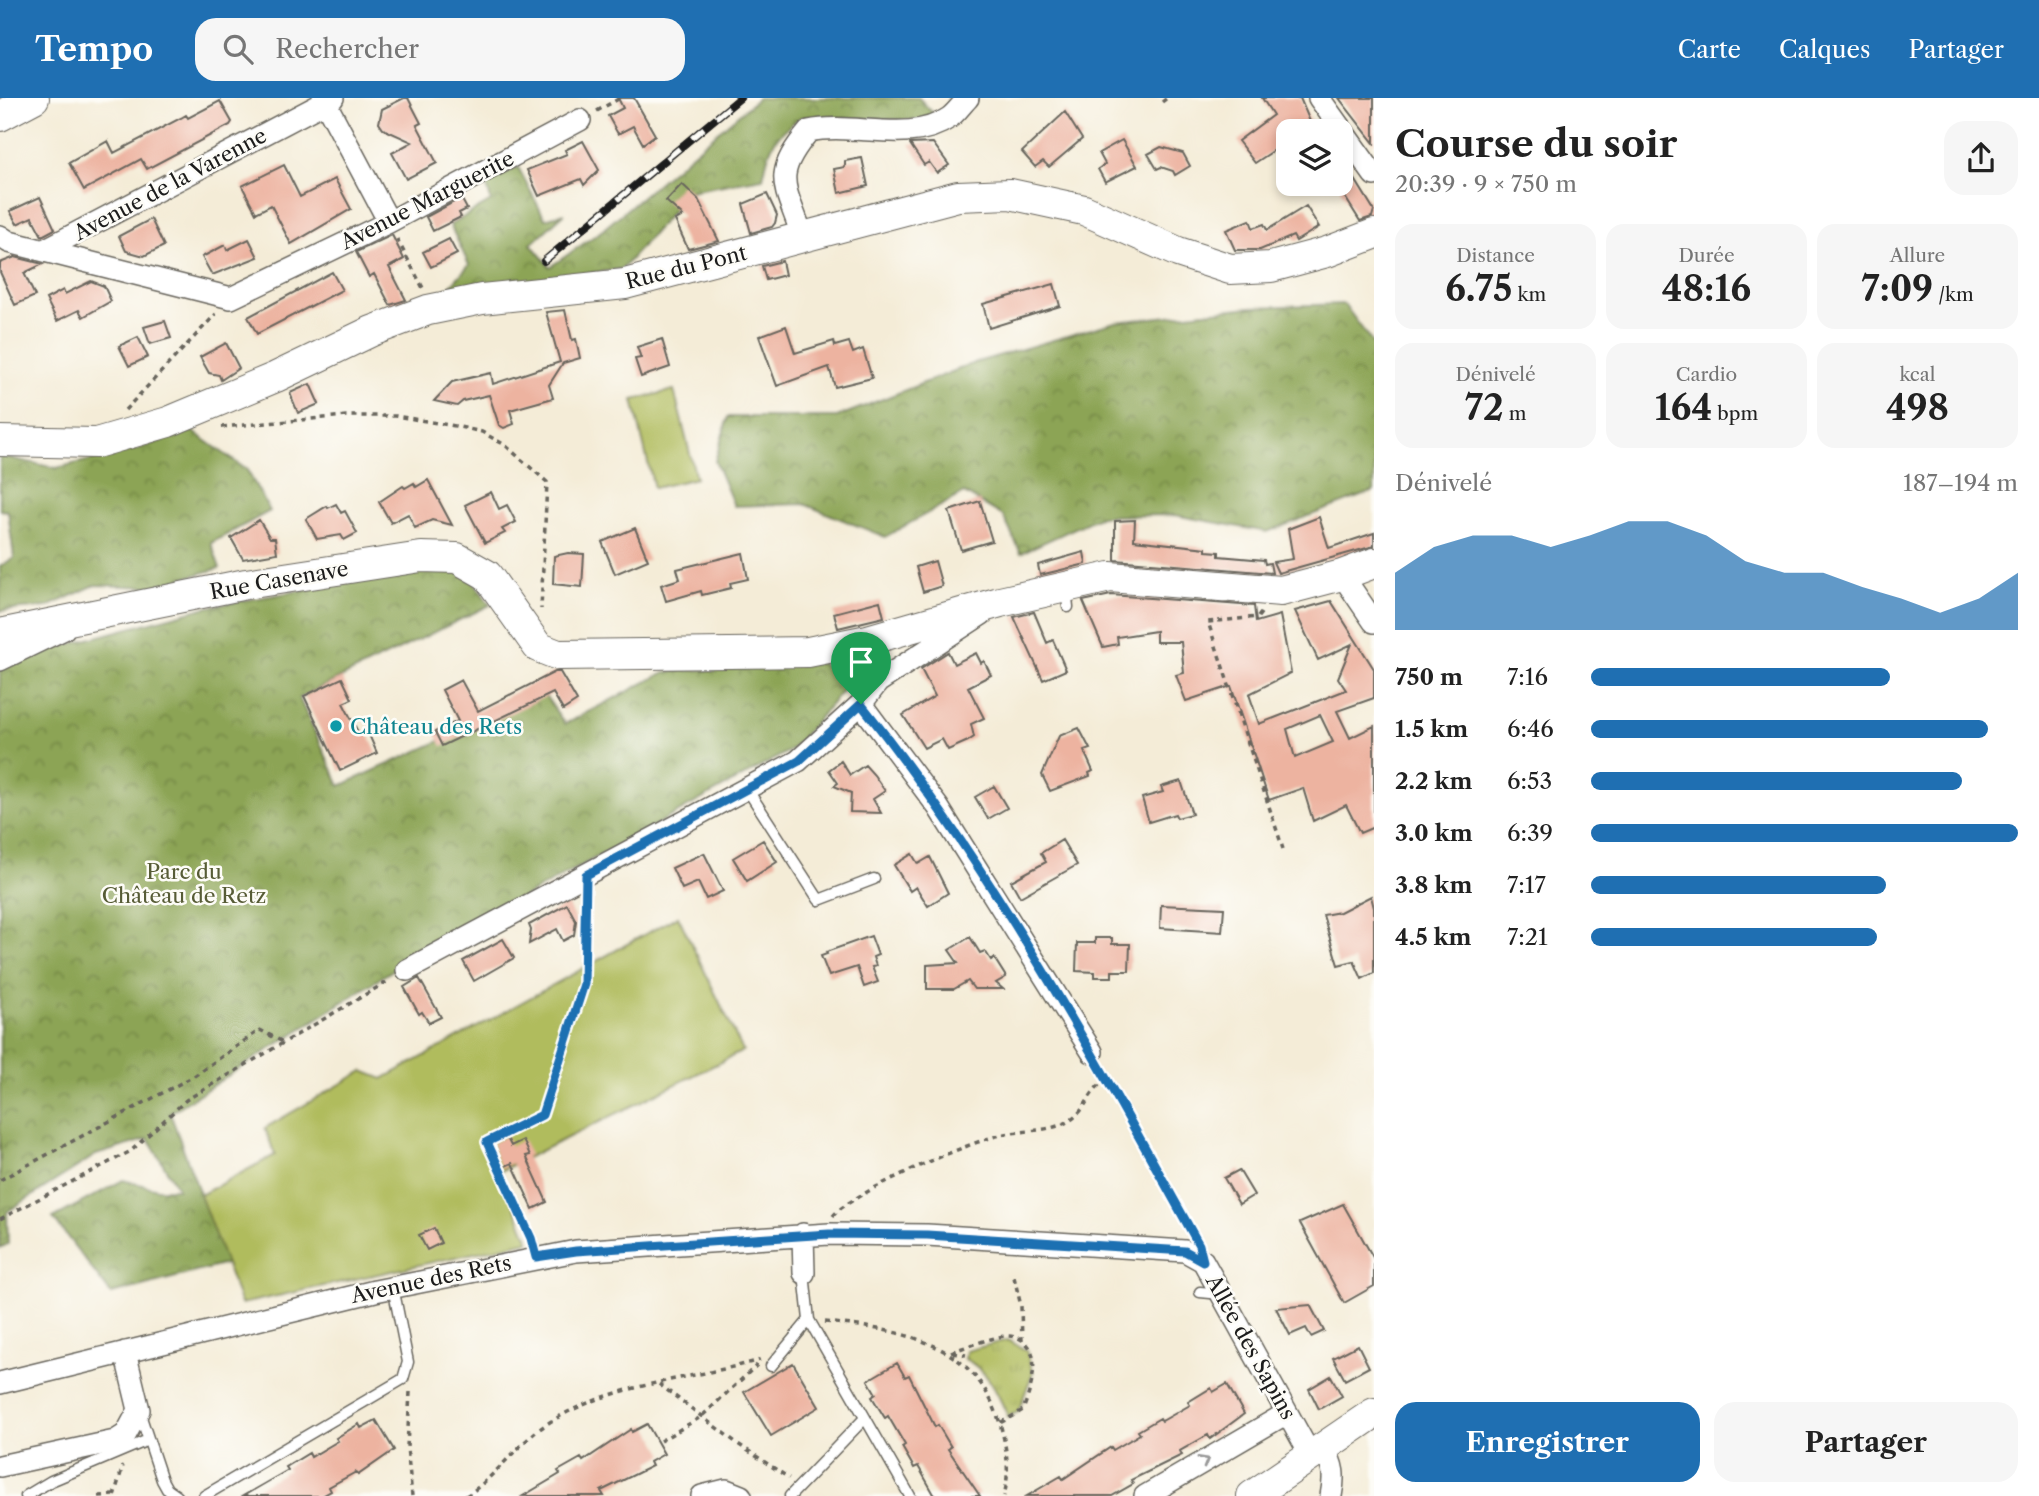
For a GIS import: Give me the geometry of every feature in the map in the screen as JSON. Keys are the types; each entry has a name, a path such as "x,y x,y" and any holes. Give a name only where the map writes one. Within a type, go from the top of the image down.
{"street":[{"path":"0,116 34,98"},
{"path":"802,235 785,190 783,167 809,131 829,127 894,131 920,128 948,118 968,98"},
{"path":"1319,98 1374,176"},
{"path":"327,99 389,222"},
{"name":"Avenue de la Varenne","path":"44,250 327,99"},
{"name":"Avenue Marguerite","path":"231,298 389,222 580,120"},
{"name":"Rue du Pont","path":"0,442 96,443 168,422 276,377 372,331 428,310 482,299 625,284 687,270 802,235 958,195 1010,194 1084,210 1178,252 1230,269 1271,267 1327,252 1374,234"},
{"path":"0,236 44,250 231,298"},
{"name":"Rue Casenave","path":"0,634 246,584 421,557 457,558 487,575 538,648 558,655 808,652 868,640 1000,602 1067,596 1110,577 1150,578 1281,591 1342,575 1374,563"},
{"path":"1342,575 1374,622"},
{"path":"407,970 799,761 861,704 878,682 1000,602"},
{"path":"0,660 64,629 71,618"},
{"path":"861,704 938,807 1091,1052"},
{"path":"803,1234 804,1273"},
{"name":"Avenue des Rets","path":"0,1383 393,1287 576,1251 803,1234 927,1235 1185,1251 1203,1261"},
{"name":"Allée des Sapins","path":"1203,1261 1287,1413 1317,1452 1331,1460 1335,1475 1331,1496"},
{"path":"0,1466 115,1441 126,1434 139,1410 125,1352"},
{"path":"1145,1496 1287,1413"},
{"path":"1252,1496 1374,1413"},
{"path":"702,1496 726,1490 741,1496"}],"lane":[{"path":"747,789 819,900 874,879"},
{"path":"804,1273 809,1320 910,1496"},
{"path":"204,1496 403,1379 408,1362 406,1322 393,1287"},
{"path":"1200,1292 1222,1294"},
{"path":"770,1361 809,1320"},
{"path":"139,1410 162,1480 167,1489 177,1496"},
{"path":"790,1496 865,1418"},
{"path":"26,1496 51,1481 148,1440"}],"path":[{"path":"580,120 621,98"},
{"path":"1162,102 1167,98"},
{"path":"389,222 429,299"},
{"path":"122,412 231,298"},
{"path":"218,427 346,416 396,416 482,432 505,444 547,482 540,621 527,633"},
{"path":"1208,622 1283,849"},
{"path":"536,1257 531,1238 487,1142 542,1115 584,984 586,875"},
{"path":"0,1219 131,1151 186,1100 407,970"},
{"path":"0,1180 194,1076 260,1030 284,1042"},
{"name":"Allée des Sapins","path":"1091,1052 1199,1245 1203,1261"},
{"path":"829,1222 835,1212 919,1166 997,1135 1067,1123 1088,1100 1094,1086 1107,1079"},
{"path":"1000,1423 1018,1415 1033,1385 1034,1360 1022,1342 1021,1306 1014,1277"},
{"path":"809,1320 862,1326 909,1336 966,1355"},
{"path":"951,1352 1008,1336 1022,1342"},
{"path":"951,1352 976,1377 990,1397 1000,1423 1008,1455 1004,1496"},
{"path":"466,1496 487,1483 523,1440 553,1420 616,1391 770,1361"},
{"path":"660,1441 701,1417 770,1361"},
{"path":"403,1379 411,1390 407,1447 412,1496"},
{"path":"659,1384 701,1417 800,1485"},
{"path":"99,1496 114,1495 130,1448"}],"green space":[{"path":"758,98 919,98 940,121 801,117 784,130 774,143 763,178 690,191 622,269 445,292 469,265 450,225 491,201 486,183 518,167 545,219 565,213 531,244 550,267 600,232"},
{"path":"1344,304 1374,345 1374,491 1267,532 1174,515 1101,516 1021,553 1003,516 964,493 885,537 804,504 734,506 715,461 728,417 837,417 977,362 1115,322 1250,307"},
{"path":"674,390 696,478 654,488 633,400"},
{"path":"191,430 247,470 270,511 211,543 220,568 151,587 95,585 47,607 0,611 0,566 14,558 8,511 0,510 0,456 56,468 138,449"},
{"name":"Parc du Château de Retz","path":"431,567 467,572 490,605 299,698 340,786 544,694 565,724 665,672 821,663 845,688 791,750 399,966 170,1113 226,1264 111,1294 53,1218 123,1180 158,1189 178,1189 148,1139 96,1155 7,1212 8,1244 0,1248 0,663 203,608"},
{"path":"678,916 743,1051 500,1171 529,1241 241,1304 200,1195 275,1155 265,1128 363,1071 383,1079"},
{"path":"1007,1340 1026,1350 1033,1372 1018,1412 1008,1417 987,1377 965,1359 966,1351"}],"building":[{"path":"408,98 421,123 417,125 437,163 406,179 392,153 412,142 383,129 379,123 382,109"},
{"path":"618,98 634,98 655,135 643,144 633,126 618,134 608,116 623,108"},
{"path":"1262,98 1300,98 1309,119 1276,119 1276,149 1255,163 1238,141 1273,115"},
{"path":"1339,98 1374,98 1374,143"},
{"path":"220,101 232,122 230,125 147,169 141,159 84,190 69,163 108,141 114,153 186,115 188,118"},
{"path":"1065,112 1082,139 1049,167 1043,161 1035,167 1022,152"},
{"path":"1122,140 1137,166 1105,182 1098,169 1105,164 1099,153"},
{"path":"583,141 599,170 584,185 581,179 539,196 527,170 567,154 565,150"},
{"path":"933,143 949,165 937,173 929,162 924,165 910,144"},
{"path":"1161,147 1183,153 1190,166 1175,175 1173,171 1161,167 1157,169 1148,154"},
{"path":"862,158 868,186 839,193 834,169 845,167 845,161"},
{"path":"284,165 300,197 335,179 351,209 291,244 271,205 256,213 242,186"},
{"path":"1353,176 1374,210 1372,217 1360,221 1344,196 1353,196"},
{"path":"682,184 698,199 719,241 688,249 675,220 683,216 666,201"},
{"path":"767,194 777,215 775,223 772,227 751,233 743,204"},
{"path":"40,197 55,229 42,236 32,217 17,224 10,211"},
{"path":"461,198 467,209 459,213 461,217 433,231 426,217"},
{"path":"1306,206 1319,227 1296,241 1293,236 1260,250 1235,250 1226,230 1250,220 1253,228 1264,224 1267,230"},
{"path":"151,219 164,246 144,256 126,251 119,236"},
{"path":"392,235 404,259 389,267 406,300 390,305 374,274 369,277 356,252"},
{"path":"249,239 258,257 212,275 202,257 225,245 227,250"},
{"path":"449,239 457,254 431,267 423,252"},
{"path":"15,257 43,264 24,273 35,296 15,305 0,272 0,263"},
{"path":"782,261 785,275 766,280 762,266"},
{"path":"332,272 342,290 257,334 248,317"},
{"path":"91,281 104,286 111,301 83,317 79,310 57,321 46,299 63,290 65,294"},
{"path":"1054,284 1060,306 989,328 983,304"},
{"path":"565,310 572,340 576,339 580,358 563,363 549,385 553,398 510,410 514,424 504,428 499,425 489,395 463,401 457,406 434,401 452,382 491,373 493,384 560,362 546,312"},
{"path":"165,321 171,338 150,344 144,327"},
{"path":"786,326 795,353 834,341 835,346 849,342 853,353 863,349 872,378 835,387 829,367 777,386 759,336"},
{"path":"138,337 148,357 129,366 119,346"},
{"path":"662,339 670,367 641,377 635,359 641,358 637,347"},
{"path":"226,343 239,368 221,380 219,375 209,373 200,357"},
{"path":"310,384 319,404 298,413 290,393"},
{"path":"428,480 452,525 432,520 415,528 408,514 391,523 379,502 403,486 405,488 414,483 416,487"},
{"path":"491,492 499,509 507,505 516,522 502,529 505,533 485,543 465,505"},
{"path":"980,501 992,541 961,550 949,511"},
{"path":"336,504 341,513 345,511 357,533 344,540 341,535 317,539 306,519 327,506 328,508"},
{"path":"1319,517 1329,548 1374,533 1374,546 1278,573 1273,562 1293,559 1288,529"},
{"path":"259,520 270,538 275,538 277,553 243,559 231,538"},
{"path":"1135,520 1134,540 1206,548 1206,551 1219,552 1219,556 1264,560 1265,564 1270,563 1272,573 1115,560 1115,521"},
{"path":"635,528 648,560 615,574 602,542"},
{"path":"1084,552 1086,564 1040,575 1038,565"},
{"path":"743,553 748,579 730,583 731,588 702,595 701,591 666,601 661,585 680,579 677,569"},
{"path":"584,554 582,587 553,584 554,556"},
{"path":"935,561 942,586 923,592 916,567"},
{"path":"1111,595 1254,606 1256,622 1280,615 1291,673 1249,694 1259,724 1346,690 1338,678 1352,644 1318,660 1295,611 1331,601 1374,669 1374,698 1337,711 1350,738 1374,726 1374,827 1360,833 1346,805 1313,821 1303,788 1269,800 1231,686 1186,701 1176,675 1184,673 1181,642 1156,642 1156,631 1117,637 1118,644 1103,647 1083,601","holes":["1320,715 1333,742 1295,758 1287,729"]},
{"path":"880,601 884,617 838,628 834,613"},
{"path":"1034,612 1047,643 1053,640 1066,670 1043,680 1014,617"},
{"path":"948,652 954,664 976,653 981,663 984,661 991,675 968,687 984,718 971,724 974,737 968,741 948,750 942,739 924,748 903,715 935,696 921,669"},
{"path":"555,672 560,672 577,701 563,710 553,693 442,746 435,732 458,721 442,690 461,680 478,711"},
{"name":"Château des Rets","path":"342,678 352,699 343,703 359,734 367,730 377,753 340,771 304,696"},
{"path":"1079,728 1090,749 1084,751 1093,771 1089,773 1090,776 1050,791 1042,775 1059,736"},
{"path":"841,761 850,775 865,765 874,775 885,791 873,799 881,813 850,812 851,793 834,786 838,783 829,770"},
{"path":"1181,781 1192,814 1177,818 1175,814 1149,822 1142,798 1163,792 1161,787"},
{"path":"994,786 1007,808 988,819 975,797"},
{"path":"763,840 777,862 747,881 733,858"},
{"path":"1062,840 1077,865 1020,897 1011,881 1046,862 1041,853"},
{"path":"704,853 723,891 706,899 698,882 682,889 672,868"},
{"path":"912,854 918,864 930,857 948,893 928,906 916,887 910,891 894,865"},
{"path":"1371,896 1374,908 1374,973 1362,979 1354,961 1338,965 1323,915 1340,912"},
{"path":"567,904 576,921 574,935 563,941 557,929 529,944 529,925"},
{"path":"1161,905 1224,908 1222,932 1160,928"},
{"path":"871,936 878,955 873,957 876,966 872,967 878,982 864,987 857,967 829,976 821,956"},
{"path":"970,937 980,953 985,951 991,960 994,958 1006,977 996,983 1003,989 974,989 968,981 954,989 927,989 927,965 958,963 949,950"},
{"path":"1095,938 1112,938 1112,944 1130,944 1129,971 1112,971 1112,977 1095,977 1095,972 1076,971 1077,943 1095,943"},
{"path":"503,939 514,958 474,981 463,961"},
{"path":"419,978 441,1017 429,1023 422,1012 419,1014 404,987"},
{"path":"506,1136 511,1146 523,1140 530,1155 526,1156 547,1202 533,1209 512,1163 501,1168 496,1158 492,1143"},
{"path":"1239,1170 1254,1195 1239,1204 1224,1178"},
{"path":"1343,1204 1374,1259 1374,1286 1344,1303 1300,1223"},
{"path":"434,1228 441,1243 427,1250 419,1235"},
{"path":"1310,1305 1324,1331 1311,1337 1306,1328 1290,1335 1276,1308"},
{"path":"1358,1345 1369,1367 1345,1380 1333,1358"},
{"path":"793,1363 819,1407 771,1436 744,1392"},
{"path":"897,1363 905,1377 909,1375 935,1427 938,1425 951,1447 948,1449 980,1496 935,1496 918,1466 914,1468 902,1447 905,1445 888,1416 885,1418 872,1397 876,1394 868,1380"},
{"path":"1331,1376 1342,1396 1319,1409 1309,1389"},
{"path":"1227,1384 1244,1414 1210,1439 1208,1435 1180,1451 1182,1455 1131,1480 1133,1484 1112,1496 1027,1496 1061,1476 1063,1479 1111,1447 1113,1450 1160,1418 1162,1421 1190,1405 1188,1402 1211,1388 1213,1392"},
{"path":"376,1420 394,1450 358,1475 356,1472 329,1487 331,1491 322,1496 243,1496 288,1470 286,1467 309,1453 311,1457 338,1441 336,1438 359,1424 361,1428"},
{"path":"647,1424 664,1454 650,1462 652,1466 601,1491 604,1496 523,1496 560,1474 558,1471 581,1458 583,1461 631,1429 632,1432"}],"railway":[{"path":"544,261 740,98"}],"place":[{"name":"Château des Rets","path":"336,726"}],"route":[{"path":"861,704 938,807 1000,903 1091,1052 1199,1245 1203,1261 1185,1251 927,1235 829,1234 780,1235 576,1251 536,1257 531,1238 487,1142 542,1115 584,984 586,875 799,761 861,704"}]}
